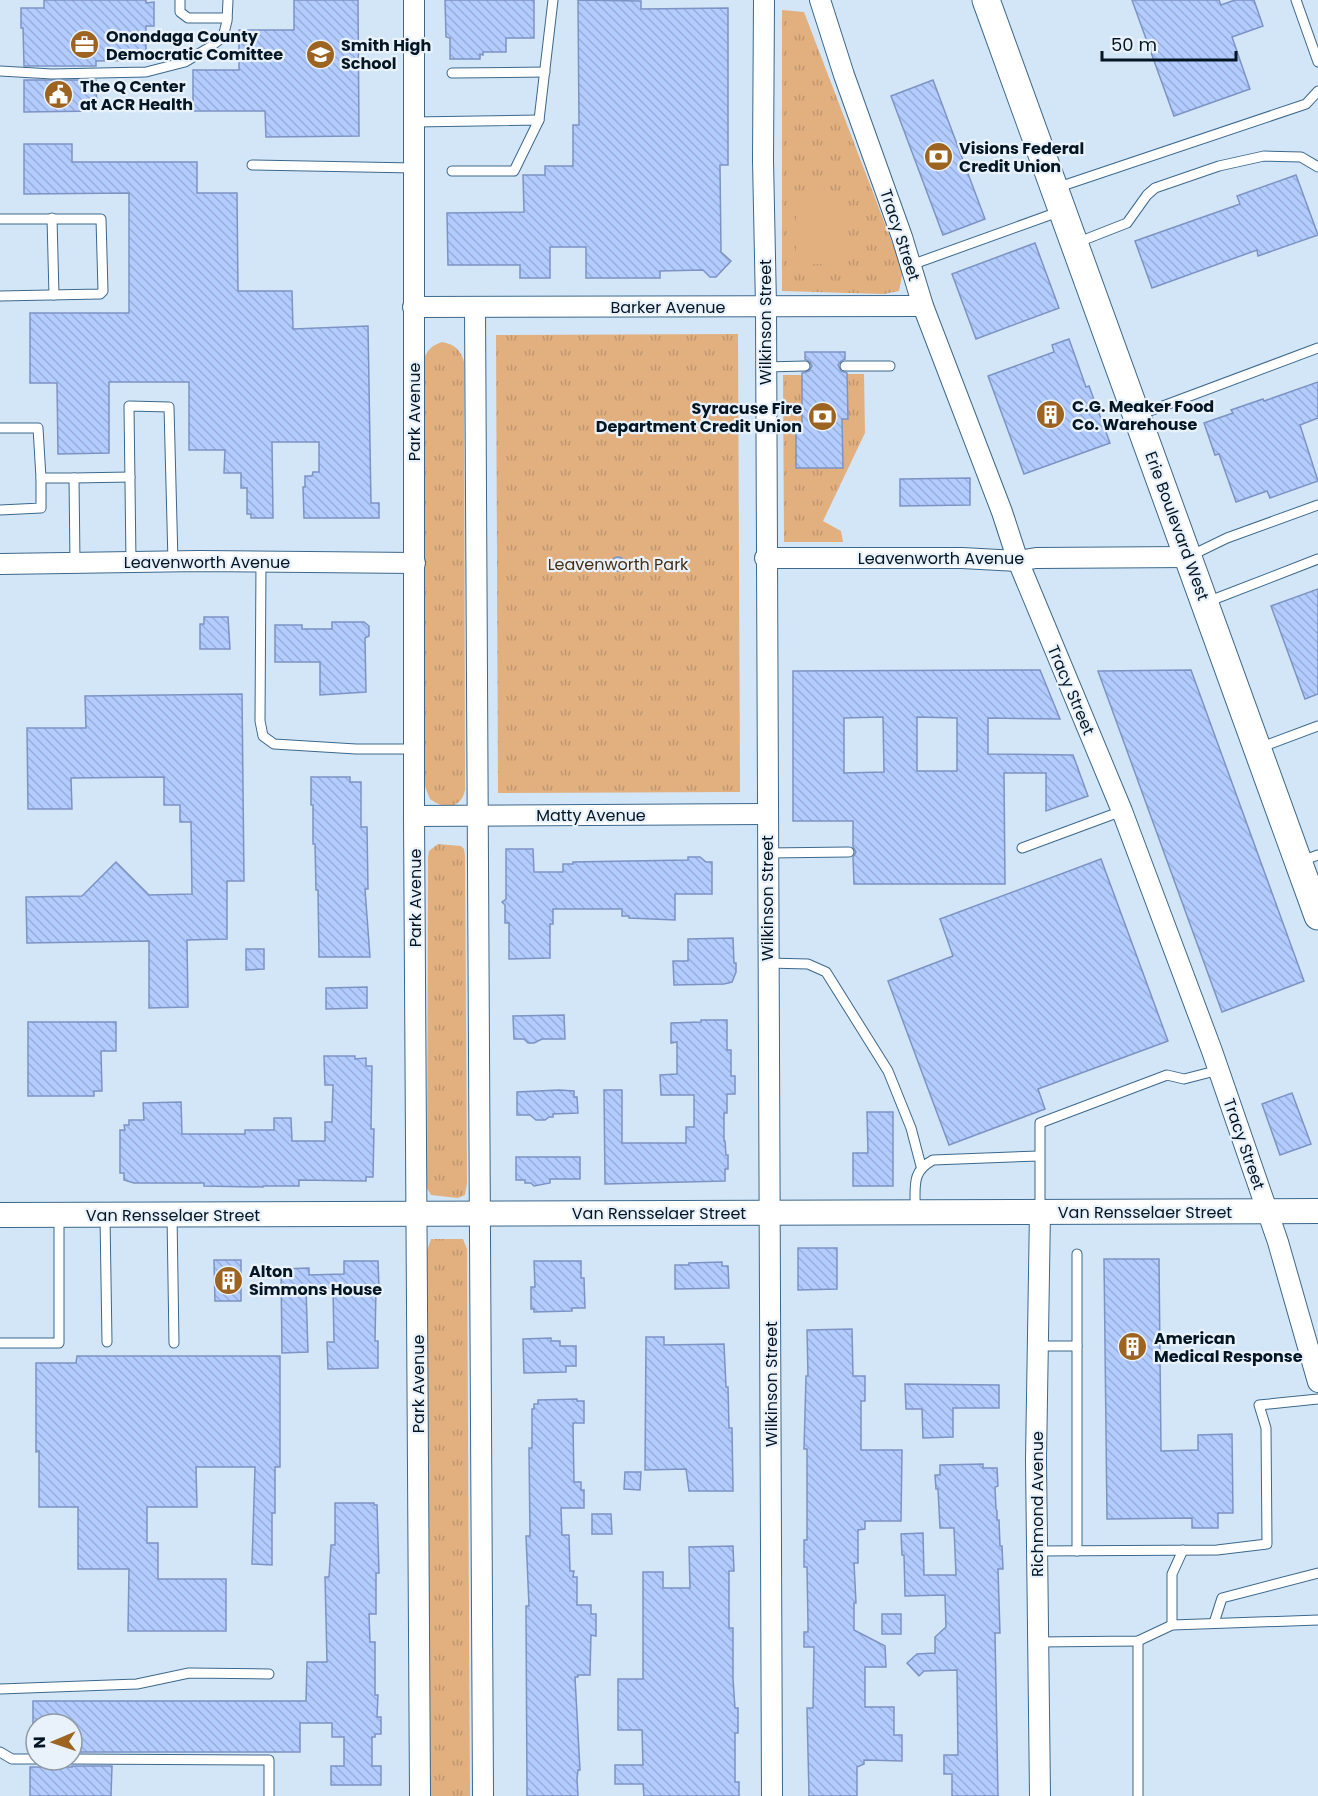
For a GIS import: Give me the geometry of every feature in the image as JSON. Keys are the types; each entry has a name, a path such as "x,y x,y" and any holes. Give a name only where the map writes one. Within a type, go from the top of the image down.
{"main road":[{"name":"Erie Boulevard West","path":"986,0 1257,748 1308,858 1318,916"}],"street":[{"name":"Park Avenue","path":"414,0 413,308 416,749 414,816 420,1796"},
{"name":"Wilkinson Street","path":"764,0 772,1796"},
{"name":"Tracy Street","path":"820,0 923,306 998,501 1018,561 1122,811 1219,1070 1278,1242 1318,1382"},
{"name":"Barker Avenue","path":"413,308 923,306"},
{"path":"475,307 483,1796"},
{"name":"Leavenworth Avenue","path":"765,558 962,558 1018,561 1036,558 1188,557"},
{"name":"Leavenworth Avenue","path":"0,564 415,563"},
{"name":"Matty Avenue","path":"414,816 767,814"},
{"name":"Richmond Avenue","path":"1040,1211 1036,1460 1040,1796"},
{"name":"Van Rensselaer Street","path":"0,1215 1318,1211"}],"lane":[{"path":"180,0 180,12 188,18 227,18"},
{"path":"0,71 52,74 146,72 185,62 223,37 228,0"},
{"path":"452,171 514,171 539,120 553,0"},
{"path":"1296,0 1318,62"},
{"path":"452,73 545,72"},
{"path":"911,265 1058,200 1306,104 1318,91"},
{"path":"414,122 539,120"},
{"path":"1074,244 1127,223 1147,195 1155,188 1219,166 1264,156 1301,157 1318,167"},
{"path":"252,165 414,168"},
{"path":"52,218 54,295"},
{"path":"0,219 101,219 103,291 100,294 0,296"},
{"path":"1137,416 1318,348"},
{"path":"766,367 805,366"},
{"path":"845,366 890,366"},
{"path":"131,562 129,406 169,407 173,562"},
{"path":"0,428 38,428 41,478 41,508 0,510"},
{"path":"41,478 130,477"},
{"path":"74,478 75,563"},
{"path":"1188,557 1227,538 1318,505"},
{"path":"1205,603 1318,559"},
{"path":"261,562 260,721 263,736 274,744 356,749 416,749"},
{"path":"1257,748 1318,726"},
{"path":"1022,848 1122,811"},
{"path":"768,853 849,852"},
{"path":"768,963 808,964 826,972 888,1071 911,1128 921,1166 916,1178 915,1212"},
{"path":"1040,1211 1040,1123 1167,1075 1184,1079 1219,1070"},
{"path":"921,1166 933,1160 1039,1156"},
{"path":"0,1343 59,1344 59,1215"},
{"path":"105,1215 107,1342"},
{"path":"172,1215 174,1343"},
{"path":"1077,1254 1077,1551"},
{"path":"1038,1346 1077,1346"},
{"path":"1037,1551 1216,1550 1267,1544 1266,1428 1259,1405 1318,1399"},
{"path":"1172,1625 1172,1574 1183,1550"},
{"path":"1214,1623 1222,1598 1318,1573"},
{"path":"1038,1642 1138,1641 1172,1625 1318,1620"},
{"path":"1138,1641 1138,1796"},
{"path":"0,1689 136,1684 189,1673 269,1674"},
{"path":"0,1752 12,1759 24,1759"},
{"path":"84,1759 269,1760 269,1796"}],"green space":[{"path":"782,10 804,12 903,271 899,291 884,294 782,291"},
{"path":"796,191 841,191 842,264 796,264"},
{"name":"Leavenworth Park","path":"738,334 740,792 498,793 496,335"},
{"path":"442,342 456,348 464,362 465,790 460,801 451,806 435,803 430,799 424,784 423,361 430,349"},
{"path":"847,374 864,374 865,433 823,521 841,531 843,542 784,542 783,375 802,375 802,418 807,423 796,423 796,468 842,468 842,423 839,419 848,418"},
{"path":"438,844 461,846 465,856 467,1183 465,1195 458,1198 431,1195 427,1188 428,857 429,851"},
{"path":"431,1239 463,1239 467,1249 470,1796 430,1796 427,1251"}],"building":[{"path":"44,0 146,0 146,3 154,2 154,26 146,26 146,60 96,61 96,66 24,66 21,8 44,8"},
{"path":"294,0 358,0 359,136 266,137 265,111 193,111 193,70 239,70 239,30 294,30"},
{"path":"445,0 534,0 534,38 506,38 506,52 483,52 483,55 480,54 480,59 450,59 450,38 446,37"},
{"path":"578,0 641,1 641,9 728,8 728,165 720,165 721,252 731,261 716,277 710,277 703,270 660,271 660,278 586,278 586,247 550,247 550,278 520,278 520,265 448,265 447,213 524,212 523,175 545,175 545,166 573,166 573,125 579,125"},
{"path":"1132,0 1219,0 1221,5 1235,0 1254,0 1263,26 1232,37 1250,89 1174,116"},
{"path":"24,80 96,80 97,111 24,112"},
{"name":"Visions Federal Credit Union","path":"933,80 985,219 943,235 891,96"},
{"path":"24,144 72,144 72,162 197,162 197,193 237,193 238,291 292,291 293,329 368,326 371,503 379,503 379,518 304,518 305,476 312,476 313,472 319,472 319,442 272,442 273,518 251,518 251,514 247,514 247,488 241,488 241,473 224,473 225,450 189,450 189,382 109,382 109,453 58,454 57,383 30,383 30,313 129,313 129,193 24,194"},
{"path":"1296,175 1318,235 1258,256 1257,250 1152,288 1135,241 1240,204 1237,196"},
{"path":"1035,243 1059,308 976,339 952,274"},
{"name":"C.G. Meaker Food Co. Warehouse","path":"1069,339 1110,443 1024,474 988,376 1054,352 1052,345"},
{"path":"805,352 845,352 845,359 838,365 841,371 847,373 848,419 842,419 843,468 796,468 796,423 802,423 802,373 809,371 812,366 805,359"},
{"path":"1318,382 1318,418 1300,425 1318,481 1270,498 1267,491 1236,502 1219,454 1215,455 1204,423 1233,413 1231,410"},
{"path":"970,478 970,505 900,506 900,479"},
{"path":"615,557 621,557 625,564 621,571 615,571 611,567 611,561"},
{"path":"1318,589 1318,694 1305,699 1271,606"},
{"path":"204,617 228,617 230,649 200,649 200,624 204,624"},
{"path":"332,622 364,622 369,626 369,636 365,638 366,692 320,695 320,662 275,662 275,625 302,625 302,629 332,629"},
{"path":"1040,670 1060,719 988,718 988,754 1073,755 1088,796 1046,811 1046,773 1004,773 1005,884 854,884 853,857 856,852 853,847 853,821 793,821 793,671","holes":["883,717 884,772 844,773 844,718","917,717 957,718 957,771 917,771"]},
{"path":"1191,670 1304,981 1222,1012 1098,671"},
{"path":"242,694 244,881 227,881 227,939 187,940 188,1007 149,1008 149,941 27,943 26,897 82,896 116,862 149,895 192,894 191,822 180,822 180,805 164,805 164,777 71,778 72,809 28,809 27,728 86,728 85,696"},
{"path":"311,777 350,777 350,782 361,782 361,827 367,827 368,889 365,889 370,957 319,957 318,890 316,890 315,844 313,844"},
{"path":"506,849 533,849 534,872 563,872 563,864 573,864 573,862 688,860 688,857 700,857 706,862 712,862 712,894 675,894 675,920 629,918 629,916 622,916 622,909 553,909 553,924 550,924 550,958 509,959 509,923 505,923 505,905 502,902 506,899"},
{"path":"1101,859 1168,1041 1038,1089 1045,1109 949,1145 888,981 953,956 940,919"},
{"path":"733,938 736,972 732,982 674,985 673,961 688,961 688,939"},
{"path":"246,949 264,949 264,969 246,970"},
{"path":"367,987 367,1008 326,1009 326,988"},
{"path":"564,1015 565,1039 542,1039 528,1043 524,1039 514,1039 513,1016"},
{"path":"701,1020 727,1020 727,1050 731,1050 731,1076 735,1076 735,1094 727,1094 727,1113 724,1113 724,1141 726,1155 728,1155 725,1181 605,1184 604,1090 622,1090 622,1143 686,1143 686,1127 694,1127 694,1095 661,1095 660,1075 677,1074 677,1042 671,1043 671,1023 701,1022"},
{"path":"28,1022 116,1022 116,1051 101,1051 102,1091 94,1091 94,1096 28,1096"},
{"path":"324,1056 366,1058 366,1066 372,1066 373,1177 366,1177 366,1181 299,1180 299,1186 263,1187 204,1186 204,1183 134,1183 124,1180 124,1173 120,1173 120,1130 125,1130 124,1125 129,1125 129,1120 144,1120 143,1103 181,1102 182,1134 245,1134 245,1130 274,1130 274,1118 291,1118 292,1141 325,1141 325,1122 332,1122 333,1085 325,1085"},
{"path":"574,1091 574,1097 577,1097 578,1113 553,1114 553,1117 545,1120 536,1120 530,1115 517,1115 517,1092"},
{"path":"1292,1093 1311,1144 1280,1155 1262,1104"},
{"path":"867,1112 893,1112 893,1186 853,1186 853,1153 868,1153"},
{"path":"516,1157 580,1157 580,1179 550,1179 550,1183 534,1186 531,1183 525,1183 525,1180 516,1180"},
{"path":"798,1248 837,1248 837,1289 798,1290"},
{"name":"American Medical Response","path":"1104,1259 1159,1259 1161,1451 1198,1450 1198,1435 1232,1434 1233,1513 1218,1513 1218,1528 1192,1528 1192,1518 1107,1519"},
{"name":"Alton Simmons House","path":"214,1260 241,1260 241,1301 215,1301"},
{"path":"344,1261 378,1261 379,1288 376,1288 375,1341 378,1341 378,1368 328,1369 327,1342 334,1342 333,1288 306,1288 308,1352 282,1353 281,1269 309,1268 309,1275 344,1274"},
{"path":"534,1261 581,1261 585,1308 572,1308 572,1311 534,1312 534,1309 531,1309 531,1287 535,1287"},
{"path":"722,1262 722,1266 728,1266 729,1288 675,1289 675,1265"},
{"path":"852,1329 853,1376 865,1376 865,1401 861,1401 861,1450 902,1450 901,1521 865,1521 865,1529 858,1530 858,1563 854,1563 856,1603 854,1603 854,1630 885,1646 886,1667 865,1667 865,1707 894,1707 894,1735 902,1735 902,1761 864,1760 864,1764 857,1767 857,1796 809,1796 807,1708 813,1708 814,1647 804,1647 804,1632 808,1632 807,1567 804,1567 804,1540 807,1540 807,1449 804,1449 806,1376 808,1376 807,1330"},
{"path":"646,1337 664,1337 664,1345 724,1344 729,1428 732,1428 733,1491 689,1491 686,1469 645,1470"},
{"path":"551,1338 551,1341 560,1341 560,1346 576,1346 576,1366 566,1366 566,1372 524,1373 523,1339"},
{"path":"77,1356 280,1356 280,1467 275,1467 272,1565 252,1564 255,1467 196,1467 197,1507 147,1507 147,1543 158,1543 158,1579 226,1579 226,1631 128,1631 129,1569 78,1569 78,1507 39,1507 39,1451 36,1452 36,1363 76,1363"},
{"path":"905,1384 999,1385 999,1408 953,1408 953,1437 923,1438 922,1409 906,1409"},
{"path":"577,1399 577,1401 584,1401 584,1423 573,1423 574,1482 581,1482 581,1490 584,1490 584,1508 561,1508 562,1535 569,1535 570,1571 574,1571 573,1577 577,1577 577,1605 591,1605 591,1614 596,1614 596,1636 591,1635 590,1675 575,1677 580,1770 578,1770 577,1779 578,1796 527,1796 526,1606 529,1606 526,1536 530,1536 529,1448 532,1448 532,1409 534,1409 534,1404 538,1404 538,1400"},
{"path":"983,1464 983,1468 997,1468 996,1509 997,1520 999,1520 1000,1546 1002,1546 1003,1569 998,1569 1000,1633 995,1633 998,1796 952,1796 952,1774 944,1774 944,1755 958,1755 957,1670 924,1671 919,1676 907,1663 917,1654 935,1653 935,1637 946,1627 945,1595 905,1596 901,1534 923,1533 924,1575 956,1575 954,1528 940,1528 935,1475 940,1475 940,1465"},
{"path":"625,1472 641,1472 640,1490 624,1489"},
{"path":"335,1503 374,1503 377,1505 379,1573 376,1573 376,1614 369,1614 370,1642 375,1642 377,1717 381,1717 381,1734 375,1734 375,1737 372,1737 372,1766 381,1766 381,1785 331,1785 331,1766 344,1766 344,1737 332,1737 332,1723 300,1723 300,1752 84,1752 84,1712 33,1712 33,1701 306,1701 307,1662 327,1662 325,1577 329,1577 331,1545 335,1545"},
{"path":"592,1514 611,1514 612,1534 592,1534"},
{"path":"733,1546 734,1571 729,1571 729,1628 733,1628 733,1679 735,1708 738,1708 738,1733 735,1733 735,1782 739,1782 739,1796 644,1796 643,1784 615,1784 615,1765 643,1765 642,1730 618,1730 618,1679 643,1679 643,1572 663,1572 663,1588 690,1588 689,1547"},
{"path":"882,1614 901,1614 901,1634 882,1634"},
{"path":"84,1766 112,1766 111,1796 30,1796 30,1772 84,1772"}],"place":[{"name":"Onondaga County Democratic Comittee","path":"85,45"},
{"name":"Smith High School","path":"320,54"},
{"name":"The Q Center at ACR Health","path":"59,95"},
{"name":"Visions Federal Credit Union","path":"938,157"},
{"name":"C.G. Meaker Food Co. Warehouse","path":"1051,415"},
{"name":"Syracuse Fire Department Credit Union","path":"823,417"},
{"name":"Alton Simmons House","path":"228,1280"},
{"name":"American Medical Response","path":"1133,1347"}]}
